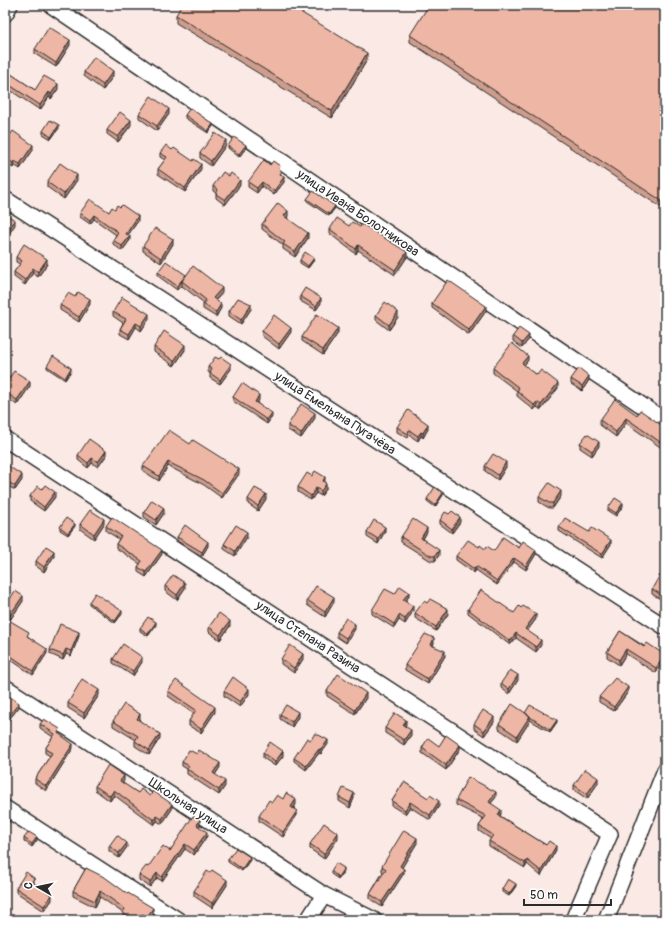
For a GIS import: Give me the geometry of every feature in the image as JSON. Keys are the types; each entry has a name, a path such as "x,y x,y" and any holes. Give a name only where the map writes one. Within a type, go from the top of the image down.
{"street":[{"path":"5,14 10,5"},
{"name":"улица Ивана Болотникова","path":"51,5 665,421"},
{"name":"улица Емельяна Пугачёва","path":"5,199 665,626"},
{"name":"улица Степана Разина","path":"5,439 610,834 573,920"},
{"name":"Школьная улица","path":"5,687 324,895 374,920"},
{"path":"606,920 665,770"},
{"path":"5,808 178,920"},
{"path":"308,920 324,895"}],"building":[{"path":"182,5 289,5 367,53 332,111 176,15"},
{"path":"429,5 665,5 665,203 410,35"},
{"path":"49,27 70,40 56,63 35,49"},
{"path":"94,57 113,71 103,85 84,72"},
{"path":"5,70 35,90 44,76 58,84 51,94 49,92 40,105 5,82"},
{"path":"151,96 169,109 157,126 139,114"},
{"path":"190,108 213,124 208,131 185,115"},
{"path":"120,112 131,120 118,137 107,130"},
{"path":"50,120 59,125 51,137 43,131"},
{"path":"13,131 33,145 20,164 14,161 13,163 5,158 5,142"},
{"path":"215,133 226,140 211,161 200,153"},
{"path":"234,137 246,145 239,154 228,146"},
{"path":"166,145 172,150 174,148 193,161 194,159 201,164 185,188 158,169 167,157 160,153"},
{"path":"264,160 270,165 273,161 280,166 279,169 282,171 280,174 284,177 274,191 262,182 257,188 248,182"},
{"path":"60,163 77,175 64,194 47,182"},
{"path":"223,172 229,176 231,173 240,180 225,200 216,194 218,190 213,186"},
{"path":"313,191 335,206 329,214 307,199"},
{"path":"90,199 109,212 112,207 115,209 117,205 120,207 122,205 138,216 126,234 130,236 122,246 113,240 118,232 94,215 90,220 80,213"},
{"path":"278,203 288,211 284,216 308,233 295,252 283,244 285,242 262,224"},
{"path":"5,214 15,220 5,235"},
{"path":"337,218 349,226 352,222 360,227 362,224 407,252 395,270 358,245 356,249 330,229"},
{"path":"155,228 173,239 161,258 143,246"},
{"path":"24,244 47,259 38,272 33,268 25,280 14,272 22,261 16,257"},
{"path":"305,252 314,258 308,266 300,260"},
{"path":"166,261 186,275 177,286 158,272"},
{"path":"193,266 222,288 213,298 221,304 216,312 203,304 206,300 182,281"},
{"path":"448,280 486,306 469,330 432,303"},
{"path":"305,288 321,298 316,306 300,296"},
{"path":"78,292 90,299 79,317 60,305 68,293 75,297"},
{"path":"122,297 149,314 141,326 136,323 129,334 120,329 126,319 113,312"},
{"path":"238,298 251,304 241,320 229,311"},
{"path":"385,302 398,312 389,325 376,315"},
{"path":"317,314 338,328 323,350 302,337"},
{"path":"274,315 291,328 279,344 262,331"},
{"path":"519,328 529,335 522,343 513,336"},
{"path":"164,331 185,345 174,361 154,347"},
{"path":"512,343 528,356 522,363 537,375 541,370 558,383 541,405 537,402 534,405 517,391 519,388 493,368"},
{"path":"53,356 71,368 65,378 47,366"},
{"path":"215,357 219,359 221,357 231,364 220,380 210,373 212,369 208,367"},
{"path":"579,368 589,376 582,386 571,379"},
{"path":"14,371 30,381 17,400 5,392 5,384"},
{"path":"242,383 259,395 255,402 272,413 267,420 233,397"},
{"path":"615,399 637,415 640,410 660,424 665,425 665,442 663,444 626,418 616,432 600,420"},
{"path":"301,404 315,413 301,434 288,425"},
{"path":"408,410 428,424 423,433 421,432 418,436 409,430 408,434 397,427"},
{"path":"169,430 190,444 193,440 239,469 222,493 204,480 168,462 159,476 143,466"},
{"path":"587,434 599,442 592,451 580,443"},
{"path":"89,439 106,451 98,462 92,458 88,463 78,455"},
{"path":"493,454 506,462 498,475 485,466"},
{"path":"5,464 22,475 15,486 8,482 6,485 5,484"},
{"path":"315,471 325,477 323,481 326,484 321,491 316,488 311,496 298,487 307,473 312,476"},
{"path":"549,483 561,491 553,503 549,503 539,497"},
{"path":"45,485 55,492 44,507 30,496 38,486 42,489"},
{"path":"435,487 443,493 435,505 427,499"},
{"path":"255,488 266,494 258,506 248,499"},
{"path":"615,498 623,503 616,513 608,508"},
{"path":"152,500 164,508 156,520 144,512"},
{"path":"90,510 104,519 94,534 80,524"},
{"path":"452,511 460,517 452,529 440,520 445,512 449,514"},
{"path":"112,517 162,550 146,572 138,567 142,561 116,544 121,536 106,526"},
{"path":"66,518 75,524 68,533 60,527"},
{"path":"565,518 589,532 592,528 611,540 602,554 559,527"},
{"path":"413,519 427,528 421,538 439,550 435,556 431,556 401,537"},
{"path":"374,520 385,527 378,539 367,532"},
{"path":"185,525 208,542 202,552 177,537"},
{"path":"236,525 247,532 235,551 224,544"},
{"path":"503,537 519,548 523,541 536,550 526,566 514,558 497,581 476,566 474,569 456,556 468,540 479,547 480,545 485,549 487,546 494,551"},
{"path":"665,537 665,544 662,542"},
{"path":"46,546 54,551 44,567 36,561"},
{"path":"173,575 185,583 177,595 165,586"},
{"path":"660,575 665,578 665,597 652,589"},
{"path":"316,586 334,597 325,612 307,600"},
{"path":"400,586 409,592 403,600 413,606 405,619 399,615 394,624 372,610 385,589 395,594"},
{"path":"481,590 514,613 519,606 521,608 523,606 536,614 525,629 541,640 536,647 516,633 510,641 468,609"},
{"path":"15,591 23,596 10,615 5,611 5,607"},
{"path":"95,593 122,611 115,621 89,602"},
{"path":"430,599 448,609 436,627 415,613 424,601 427,603"},
{"path":"219,613 230,621 220,635 209,627"},
{"path":"148,617 156,622 148,634 140,628"},
{"path":"346,618 355,624 346,638 337,632"},
{"path":"7,619 29,632 27,636 47,649 33,671 5,652 5,622"},
{"path":"60,624 79,632 71,651 66,649 63,655 50,650"},
{"path":"620,631 644,647 647,643 665,655 656,668 626,649 619,660 607,652"},
{"path":"425,634 434,638 431,645 445,651 428,679 405,665"},
{"path":"123,644 142,657 133,671 113,659"},
{"path":"290,645 303,654 294,668 281,659"},
{"path":"510,670 518,675 509,689 501,683"},
{"path":"338,674 366,693 355,710 327,691"},
{"path":"233,677 249,689 240,702 224,691"},
{"path":"615,678 628,687 614,707 599,697"},
{"path":"82,679 99,690 84,713 68,703"},
{"path":"176,680 215,707 201,729 189,721 196,710 168,691"},
{"path":"9,696 19,703 7,718 5,717 5,702"},
{"path":"124,704 140,714 137,719 160,734 149,750 135,741 138,736 113,721"},
{"path":"512,704 530,716 517,736 499,724"},
{"path":"286,705 298,712 292,722 280,714"},
{"path":"530,705 557,720 550,730 525,713"},
{"path":"483,710 494,717 484,731 474,724"},
{"path":"395,713 406,720 403,725 411,730 404,740 385,728"},
{"path":"44,719 60,729 58,733 73,744 46,786 35,779 52,753 45,749 55,734 40,724"},
{"path":"315,733 328,740 306,766 294,758 307,738 311,740"},
{"path":"446,735 460,745 446,765 422,748 428,738 439,746"},
{"path":"270,742 283,751 275,762 263,753"},
{"path":"189,750 197,754 199,750 220,763 213,773 225,781 219,790 187,769 189,766 182,762"},
{"path":"108,765 124,776 120,781 138,793 141,789 150,796 153,791 172,804 162,819 157,816 154,820 114,790 110,796 95,786"},
{"path":"585,769 598,778 587,794 574,785"},
{"path":"468,777 496,792 489,802 501,810 498,815 546,845 549,841 556,846 541,871 527,860 525,863 489,841 493,835 479,826 486,816 456,800"},
{"path":"404,782 428,798 430,795 439,801 430,815 410,802 405,810 392,801"},
{"path":"343,788 354,793 350,803 339,797"},
{"path":"286,793 296,799 291,807 297,811 283,832 259,816 269,800 272,802 277,795 283,799"},
{"path":"5,814 9,817 5,823"},
{"path":"193,816 200,820 197,825 207,832 194,850 185,844 162,877 157,873 150,882 139,875 146,866 148,867 163,846 170,851"},
{"path":"324,823 338,833 324,854 310,844"},
{"path":"404,830 417,838 400,866 404,869 382,902 370,894 386,869 382,866"},
{"path":"29,832 37,837 32,844 24,838"},
{"path":"117,835 127,843 119,853 109,846"},
{"path":"236,848 250,857 242,869 228,859"},
{"path":"336,863 344,868 338,877 331,871"},
{"path":"86,868 106,878 128,894 153,908 147,917 142,914 138,920 133,920 123,913 125,909 100,891 95,901 73,891"},
{"path":"212,870 227,880 212,903 194,891 207,871 210,873"},
{"path":"26,872 34,878 32,882 52,895 44,906 16,888"},
{"path":"508,879 516,884 509,894 502,889"},
{"path":"249,915 257,920 241,920 243,917 246,919"},
{"path":"500,916 507,920 499,920"},
{"path":"78,917 83,920 76,920"}]}
